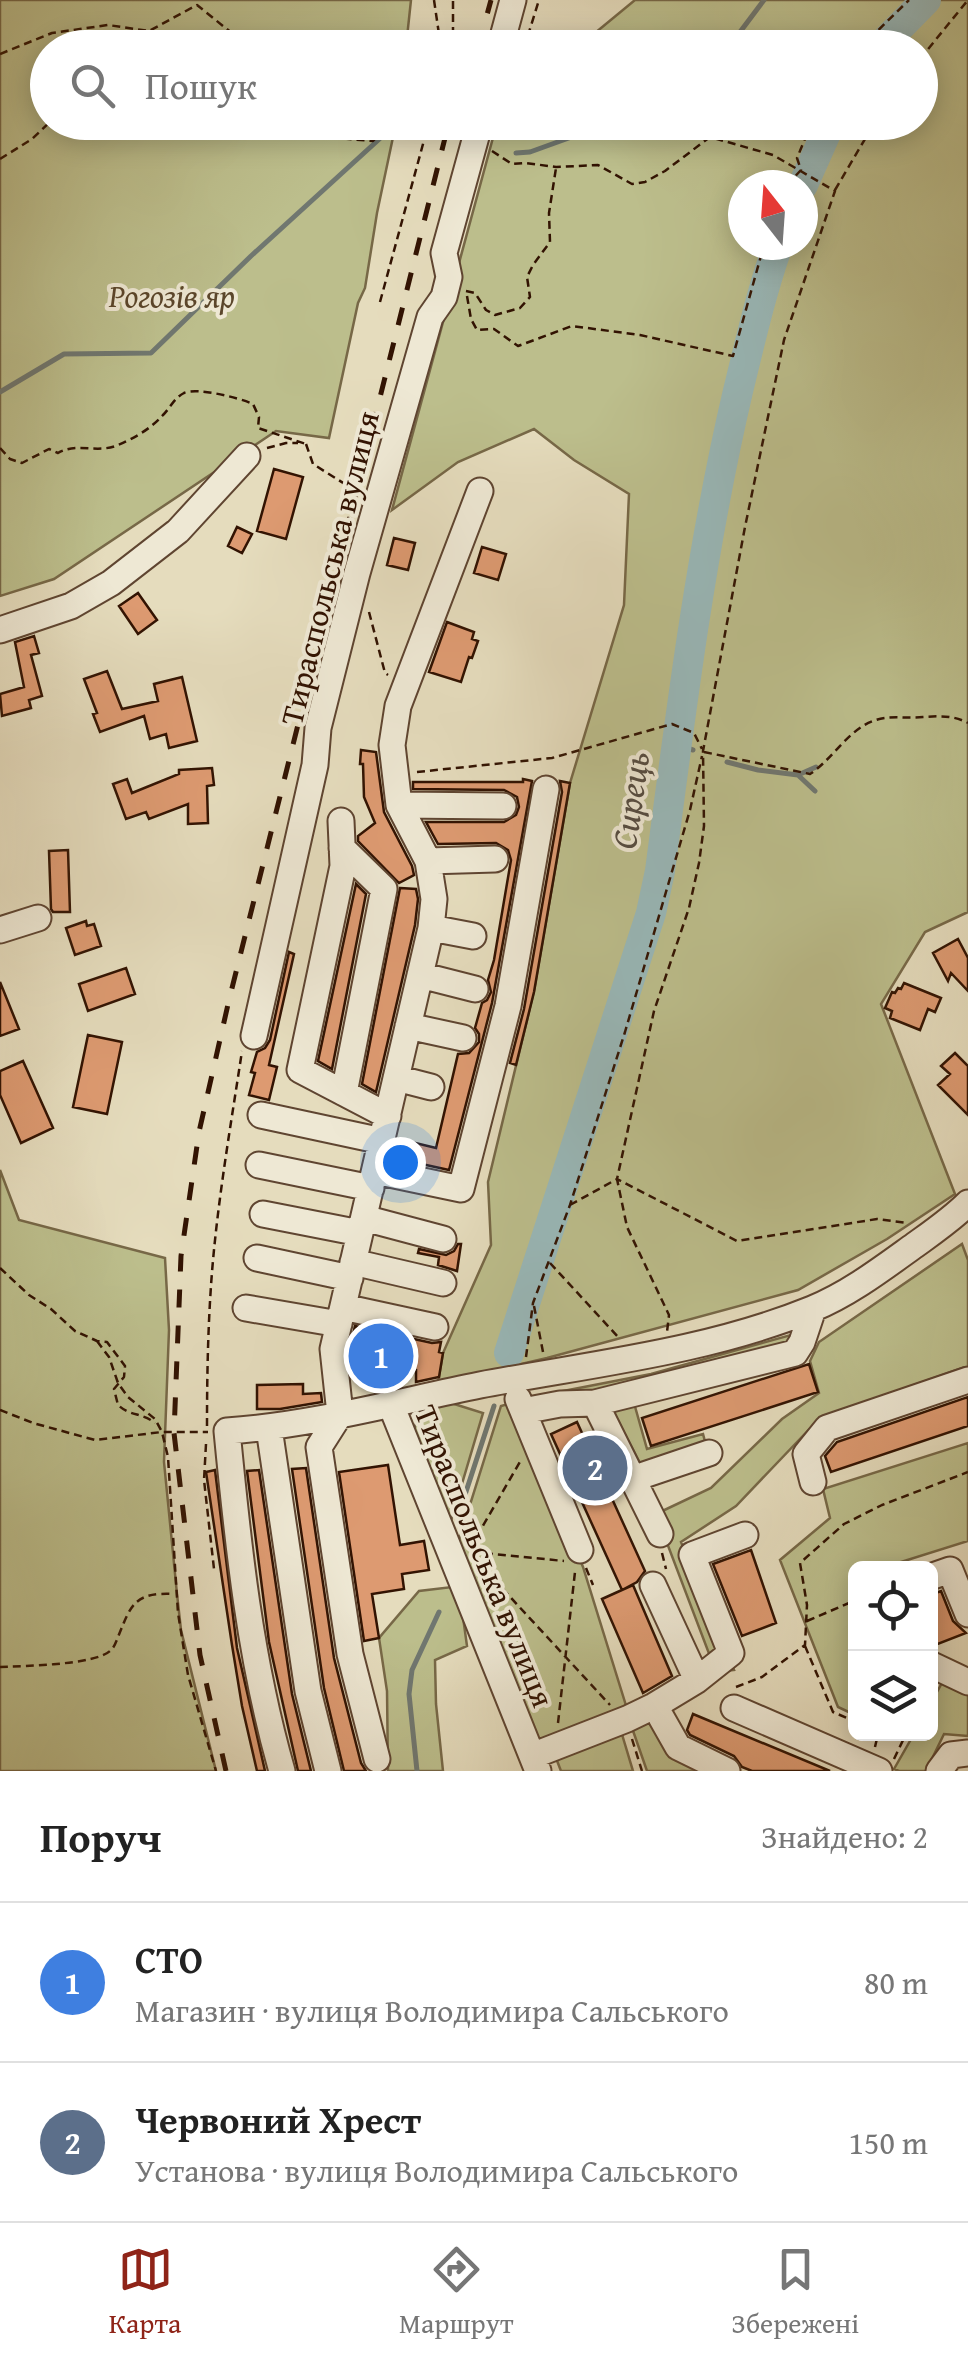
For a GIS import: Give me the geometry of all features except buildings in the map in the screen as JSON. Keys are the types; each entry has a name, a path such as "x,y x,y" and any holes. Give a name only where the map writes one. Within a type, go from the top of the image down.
{"street":[{"path":"505,30 514,0"},
{"name":"Тираспольська вулиця","path":"248,1040 357,574 430,317 444,296 449,277 444,253 475,140"},
{"path":"0,630 71,606 111,583 178,531 247,456"},
{"path":"377,1759 350,1654 319,1447 340,1414 333,1349 434,899 428,861 399,805 392,744 398,706 480,491"},
{"path":"259,1165 461,1189 508,1006 546,788"},
{"path":"399,805 502,806"},
{"path":"341,821 343,866 300,1070 344,1093 385,1128"},
{"path":"342,848 384,889 344,1093"},
{"path":"428,861 495,859"},
{"path":"0,930 38,918"},
{"path":"430,928 473,936"},
{"path":"420,975 475,989"},
{"path":"408,1026 464,1038"},
{"path":"396,1078 431,1087"},
{"path":"261,1115 385,1128"},
{"path":"264,1214 442,1238"},
{"path":"391,1406 665,1353 813,1308 966,1214"},
{"path":"257,1258 443,1283"},
{"path":"246,1308 435,1327"},
{"path":"523,1411 595,1403 795,1353 813,1308"},
{"path":"510,1380 582,1556"},
{"path":"812,1482 806,1454 827,1428 968,1380"},
{"path":"595,1403 660,1534"},
{"name":"Тираспольська вулиця","path":"217,1432 270,1428 391,1406 539,1759"},
{"path":"270,1428 308,1691 328,1771"},
{"path":"217,1432 268,1724 282,1771"},
{"path":"632,1479 709,1453"},
{"path":"539,1759 621,1715 654,1706 697,1680 731,1652 692,1555 744,1535"},
{"path":"938,1574 950,1570 968,1614"},
{"path":"653,1586 697,1680"},
{"path":"938,1668 968,1682"},
{"path":"733,1698 878,1771"},
{"path":"662,1717 678,1747 728,1771"},
{"path":"939,1771 951,1756 968,1753"}],"path":[{"path":"434,0 438,30"},
{"path":"453,0 453,30"},
{"path":"878,30 908,0"},
{"path":"938,36 968,0"},
{"path":"151,30 196,5 228,30"},
{"path":"70,30 108,24 143,30"},
{"path":"0,54 30,42"},
{"path":"0,159 30,140"},
{"path":"380,302 424,140"},
{"path":"481,140 512,164 598,165 632,184 645,182 664,171 706,140"},
{"path":"721,140 774,155 800,170"},
{"path":"800,170 797,158 804,140"},
{"path":"526,1355 533,1304 626,1032 690,810 784,340 835,191 865,140"},
{"path":"556,166 550,242 527,277 530,297 520,308 495,315 486,310 475,293 462,290 477,330 494,329 518,346 572,326 640,335 732,356 760,260"},
{"path":"818,181 835,191"},
{"path":"0,448 10,460 22,462 48,449 58,453 69,447 112,448 152,427 176,398 193,390 252,404 258,411 258,428 308,444 314,464 348,486"},
{"path":"247,456 272,445 306,444"},
{"path":"368,610 385,674 405,688"},
{"path":"703,752 810,774 874,720 940,716 959,718 968,724"},
{"path":"392,744 404,770 418,772 552,758 672,724 694,733 703,752 704,826 699,863 689,908 654,1011 617,1179 627,1227 668,1315 665,1353"},
{"path":"214,1569 204,1480 217,1432 207,1345 221,1194 248,1040"},
{"path":"570,1205 617,1179"},
{"path":"617,1179 737,1242 877,1219 939,1228"},
{"path":"549,1262 636,1358"},
{"path":"0,1268 76,1331 107,1342 125,1366 124,1377 114,1390 121,1408 146,1415 162,1432"},
{"path":"533,1304 548,1374"},
{"path":"97,1341 110,1358 118,1383 128,1397 155,1419 162,1432 168,1456 176,1594 188,1675 216,1771"},
{"path":"0,1410 95,1440 162,1432 217,1432"},
{"path":"468,1552 534,1437"},
{"path":"848,1718 834,1712 805,1645 807,1605 800,1563 844,1524 968,1472"},
{"path":"468,1552 576,1562 554,1742 548,1744 539,1759"},
{"path":"468,1552 621,1715 642,1771"},
{"path":"582,1556 593,1585"},
{"path":"0,1667 70,1662 108,1654 127,1611 136,1602 176,1594"},
{"path":"806,1621 848,1603"},
{"path":"733,1698 805,1645"},
{"path":"888,1771 903,1741"}],"green space":[{"name":"Рогозів яр","path":"0,0 411,0 408,30 30,30 30,140 392,140 365,288 358,303 329,438 276,431 54,579 0,596"},
{"path":"635,0 968,0 968,912 925,932 881,1004 955,1194 798,1290 547,1358 438,1383 443,1353 491,1245 488,1182 534,991 570,783 624,605 629,494 534,429 458,462 392,510 492,140 938,140 938,30 599,30"},
{"path":"0,1170 19,1220 165,1258 169,1330 164,1462 177,1594 181,1630 216,1771 0,1771"},
{"path":"962,1244 968,1260 968,1366 820,1418 736,1506 681,1542 734,1670 716,1672 656,1514 711,1488 782,1419 819,1393 810,1361 819,1342"},
{"path":"798,1333 793,1347 612,1394 522,1399 651,1374"},
{"path":"515,1402 583,1567 628,1712 548,1744 531,1739 458,1543 501,1406"},
{"path":"451,1403 483,1413 450,1524 414,1430 422,1414"},
{"path":"634,1403 647,1449 703,1434 707,1449 643,1469 611,1407"},
{"path":"968,1443 968,1541 904,1561 848,1561 848,1712 838,1707 780,1560 830,1518 823,1489"},
{"path":"452,1587 463,1617 467,1646 435,1660 443,1771 388,1771 387,1691 379,1638 419,1591"},
{"path":"943,1681 968,1690 968,1736 944,1734 926,1771 894,1769 910,1741 938,1741 938,1690"},
{"path":"658,1716 704,1771 647,1771 631,1725"},
{"path":"621,1731 633,1771 561,1771 554,1753"}],"waterway":[{"path":"742,30 764,0"},
{"name":"Сирець","path":"897,30 926,0"},
{"path":"0,392 64,354 151,353 378,140"},
{"path":"516,153 563,140"},
{"name":"Сирець","path":"810,170 823,140"},
{"name":"Сирець","path":"509,1353 651,913 713,510 747,354 773,260"},
{"path":"677,745 693,750"},
{"path":"727,762 798,775 816,767"},
{"path":"799,776 815,791"},
{"name":"Сирець","path":"461,1507 494,1406"},
{"name":"Сирець","path":"417,1771 409,1694 412,1670 439,1612"}],"railway":[{"path":"483,30 491,0"},
{"path":"226,1771 200,1655 174,1433 181,1256 199,1132 229,1000 444,140"}],"place":[{"name":"СТО","path":"381,1356"},
{"name":"Червоний Хрест","path":"595,1468"}]}
